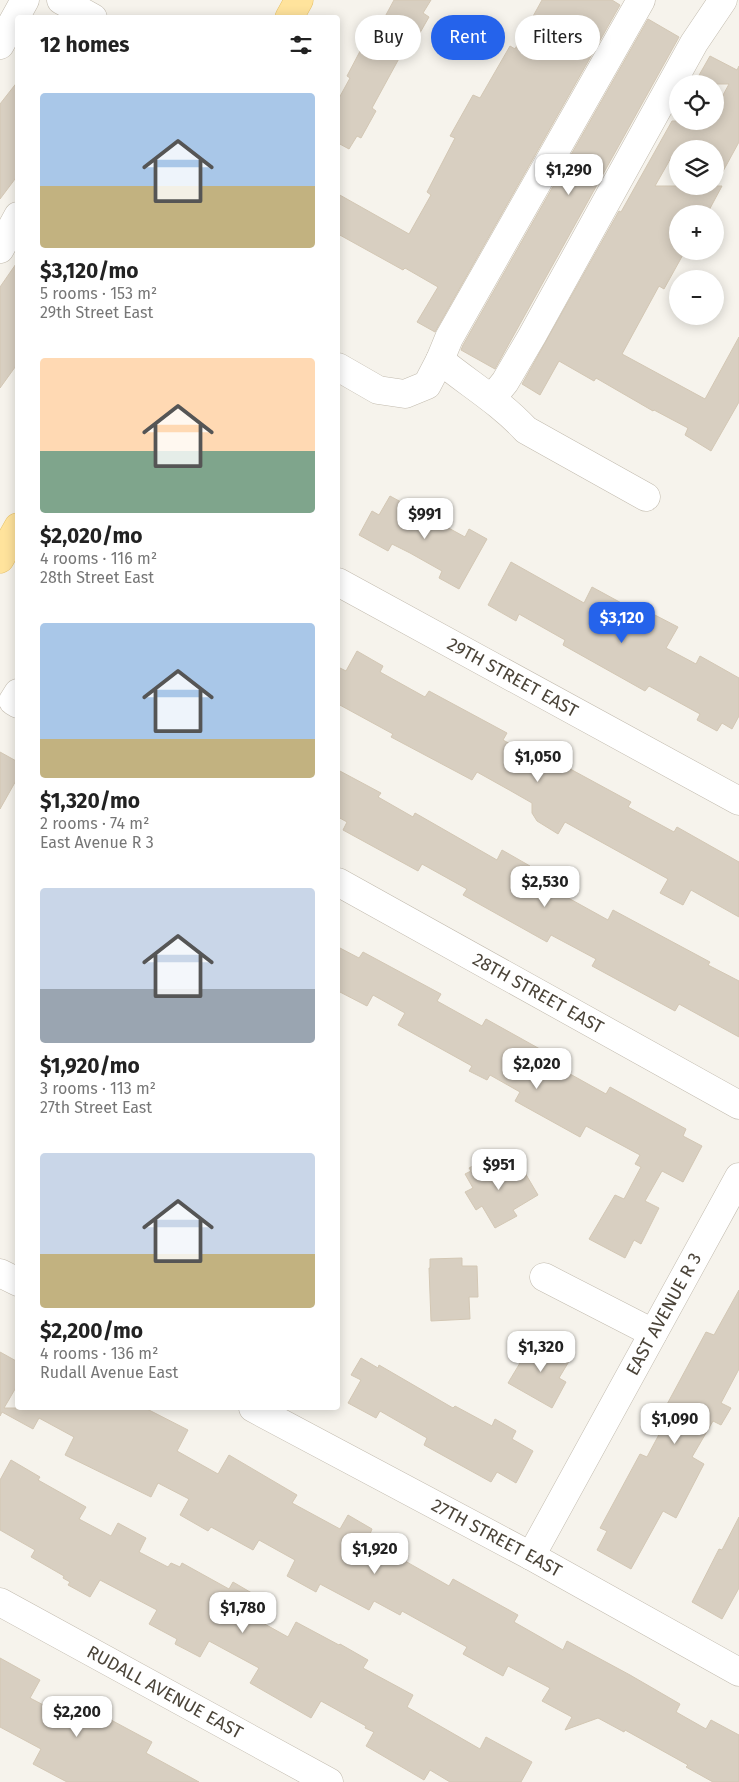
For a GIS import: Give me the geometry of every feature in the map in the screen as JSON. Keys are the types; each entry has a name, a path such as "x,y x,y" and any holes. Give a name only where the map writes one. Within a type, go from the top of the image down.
{"main road":[{"path":"292,15 299,0"},
{"path":"0,559 15,532"}],"street":[{"path":"17,15 25,0"},
{"path":"61,0 88,15"},
{"path":"340,369 378,390 405,394 426,385 440,360 449,338 641,0"},
{"path":"492,398 509,375 694,43 722,0"},
{"path":"0,45 15,18"},
{"path":"0,249 15,222"},
{"path":"440,360 464,380 492,398 526,430 646,497"},
{"name":"29TH STREET EAST","path":"340,583 739,802"},
{"name":"28TH STREET EAST","path":"340,883 739,1105"},
{"name":"EAST AVENUE R 3","path":"531,1556 739,1178"},
{"path":"0,1273 15,1280"},
{"path":"544,1278 653,1333"},
{"name":"27TH STREET EAST","path":"257,1410 531,1556 739,1672"},
{"name":"RUDALL AVENUE EAST","path":"0,1602 329,1782"}],"building":[{"path":"394,0 431,0 423,13 429,17 421,31 421,15 386,15"},
{"path":"542,0 612,0 620,5 600,40 600,15 534,15"},
{"path":"648,19 679,37 495,369 461,350 463,345"},
{"path":"510,46 515,49 515,60 589,60 435,332 417,322 438,287 340,235 340,195 409,234 431,195 427,192 455,138 450,136 473,95 480,98 502,60 505,60 505,55"},
{"path":"710,56 737,70 739,66 739,142 724,170 724,140 669,140 669,161 655,186 669,186 669,195 717,195 712,205 669,205 669,260 680,260 674,270 669,270 669,280 664,289 659,286 622,354 705,399 739,337 739,402 711,451 685,435 688,428 653,411 596,378 594,381 559,361 540,395 522,384 669,126 669,130 724,130 724,93 729,84 724,84 724,75 699,75"},
{"path":"355,60 398,60 372,108 376,111 361,138 357,136 349,149 340,144 340,96 350,78 347,76"},
{"path":"15,85 15,179 0,199 0,104"},
{"path":"15,265 15,367 0,388 0,287"},
{"path":"390,496 465,537 469,529 487,539 459,589 439,578 442,571 410,553 392,544 388,551 359,535 372,511 379,515"},
{"path":"511,562 584,603 592,587 649,618 651,613 678,627 666,648 696,664 700,656 739,678 739,716 732,729 722,723 717,731 697,720 700,714 649,686 645,691 563,645 565,640 519,614 516,621 488,605"},
{"path":"357,651 383,666 380,672 425,697 429,691 507,733 503,740 557,770 561,764 631,802 628,807 674,832 677,827 739,862 739,917 691,890 683,905 660,893 668,879 565,822 558,834 537,821 532,813 532,803 477,772 472,780 391,737 393,734 340,705 340,668 346,671"},
{"path":"0,752 15,760 15,782 0,809"},
{"path":"340,771 381,793 378,797 413,817 415,813 497,860 502,850 530,866 529,872 562,892 561,894 608,920 613,910 710,962 708,965 739,981 739,1037 679,1004 675,1011 592,966 596,959 551,935 547,942 463,895 467,889 422,864 418,871 343,830 347,822 340,818"},
{"path":"340,948 359,958 363,952 441,994 437,1001 482,1026 486,1019 565,1063 561,1069 606,1094 610,1087 686,1129 683,1136 702,1146 683,1182 662,1171 645,1201 659,1208 641,1244 634,1240 625,1258 589,1239 615,1195 624,1199 641,1167 635,1164 640,1155 586,1126 580,1137 515,1101 520,1092 490,1075 487,1080 469,1071 472,1066 398,1025 405,1013 373,995 367,1006 340,992"},
{"path":"485,1159 494,1175 518,1161 538,1195 513,1210 517,1216 495,1228 482,1206 476,1210 465,1192 473,1188 465,1174 471,1171 469,1168"},
{"path":"462,1258 462,1266 477,1266 478,1297 469,1297 470,1319 431,1321 430,1259"},
{"path":"739,1290 739,1369 721,1403 731,1408 721,1425 713,1421 692,1457 704,1464 676,1518 663,1511 631,1569 597,1550 607,1531 600,1528 640,1454 647,1457 671,1412 665,1408 706,1332 714,1335"},
{"path":"535,1338 571,1358 559,1378 566,1382 552,1408 508,1383"},
{"path":"0,1352 15,1360 15,1389 4,1408 15,1408 15,1410 149,1410 188,1430 177,1451 218,1474 229,1455 297,1495 292,1503 340,1529 348,1515 372,1529 370,1534 408,1555 405,1561 449,1586 453,1579 518,1615 514,1622 563,1650 567,1641 630,1675 680,1704 676,1712 706,1729 711,1720 739,1735 739,1782 713,1782 686,1767 688,1765 625,1730 624,1732 598,1718 565,1730 572,1717 542,1701 550,1688 508,1666 503,1676 463,1654 467,1647 402,1611 400,1615 374,1601 369,1610 320,1584 316,1592 287,1576 295,1560 259,1540 253,1550 211,1527 208,1531 180,1515 189,1499 158,1483 151,1497 65,1455 74,1437 39,1418 33,1429 2,1412 0,1416"},
{"path":"361,1358 378,1368 379,1365 453,1408 455,1406 492,1426 495,1419 516,1431 512,1439 533,1451 516,1483 497,1472 491,1482 424,1445 427,1438 380,1411 376,1418 348,1403 361,1380 351,1375"},
{"path":"11,1460 40,1477 38,1480 86,1507 79,1519 111,1536 118,1523 146,1538 139,1552 168,1567 171,1563 180,1567 182,1563 229,1589 233,1582 262,1599 252,1617 288,1637 296,1622 340,1644 368,1660 363,1668 413,1695 407,1707 480,1749 486,1737 532,1762 521,1782 450,1782 430,1770 424,1780 366,1746 374,1732 321,1701 311,1718 250,1683 259,1668 209,1641 200,1657 175,1644 177,1639 149,1624 157,1610 100,1580 90,1597 68,1585 70,1582 63,1578 64,1576 31,1557 35,1550 0,1530 0,1480"},
{"path":"739,1517 739,1588 722,1619 692,1602 719,1549 722,1550"},
{"path":"0,1658 40,1680 30,1698 72,1720 82,1702 152,1742 146,1753 199,1782 67,1782 33,1764 41,1749 0,1727"}]}
